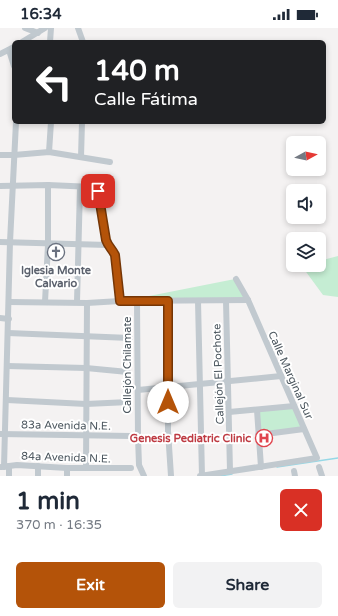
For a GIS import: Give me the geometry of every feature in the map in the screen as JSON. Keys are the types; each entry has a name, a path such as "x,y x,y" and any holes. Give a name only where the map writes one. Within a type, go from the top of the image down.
{"street":[{"path":"25,28 38,32"},
{"path":"25,40 45,28"},
{"path":"50,40 51,28"},
{"path":"78,28 82,40"},
{"path":"0,54 11,48"},
{"path":"9,476 4,467 3,434 7,400 10,242 16,124"},
{"path":"49,152 51,124"},
{"path":"81,157 82,124"},
{"path":"0,155 14,159 49,152 110,162"},
{"path":"45,302 48,244 48,185"},
{"path":"0,186 48,185 93,187 98,191 108,246 112,249 115,255 120,301"},
{"path":"77,302 80,187"},
{"path":"0,242 108,246"},
{"name":"Calle Marginal Sur","path":"236,279 248,300 317,458 261,467"},
{"path":"9,302 86,303 120,301 248,300"},
{"path":"168,301 168,431 171,476"},
{"path":"198,301 201,476 261,467 257,410"},
{"name":"Callejón El Pochote","path":"226,301 230,471"},
{"name":"Callejón Chilamate","path":"137,302 139,465 144,476"},
{"path":"86,303 86,468"},
{"path":"0,318 9,319"},
{"path":"8,332 130,338"},
{"path":"7,366 86,368 128,372"},
{"path":"138,390 280,376"},
{"path":"0,383 7,384"},
{"path":"7,400 86,404 129,402"},
{"path":"229,412 294,406"},
{"path":"258,435 304,429"},
{"name":"83a Avenida N.E.","path":"3,434 131,436"},
{"path":"38,466 38,476"},
{"name":"84a Avenida N.E.","path":"4,467 38,466 66,468 131,468"},
{"path":"319,467 322,476"},
{"path":"66,468 67,476"},
{"path":"94,468 94,476"},
{"path":"121,469 121,476"}],"green space":[{"path":"338,256 338,297 323,295 306,272 326,272 326,259"},
{"path":"235,279 246,300 134,299"},
{"path":"293,406 304,429 258,435 257,410"}],"waterway":[{"path":"277,467 338,458"},
{"path":"220,476 232,474"}],"place":[{"name":"Iglesia Monte Calvario","path":"56,252"},
{"name":"Genesis Pediatric Clinic","path":"264,438"}],"route":[{"path":"98,191 106,240 108,246 112,249 115,255 120,301 168,301 168,402"}]}
